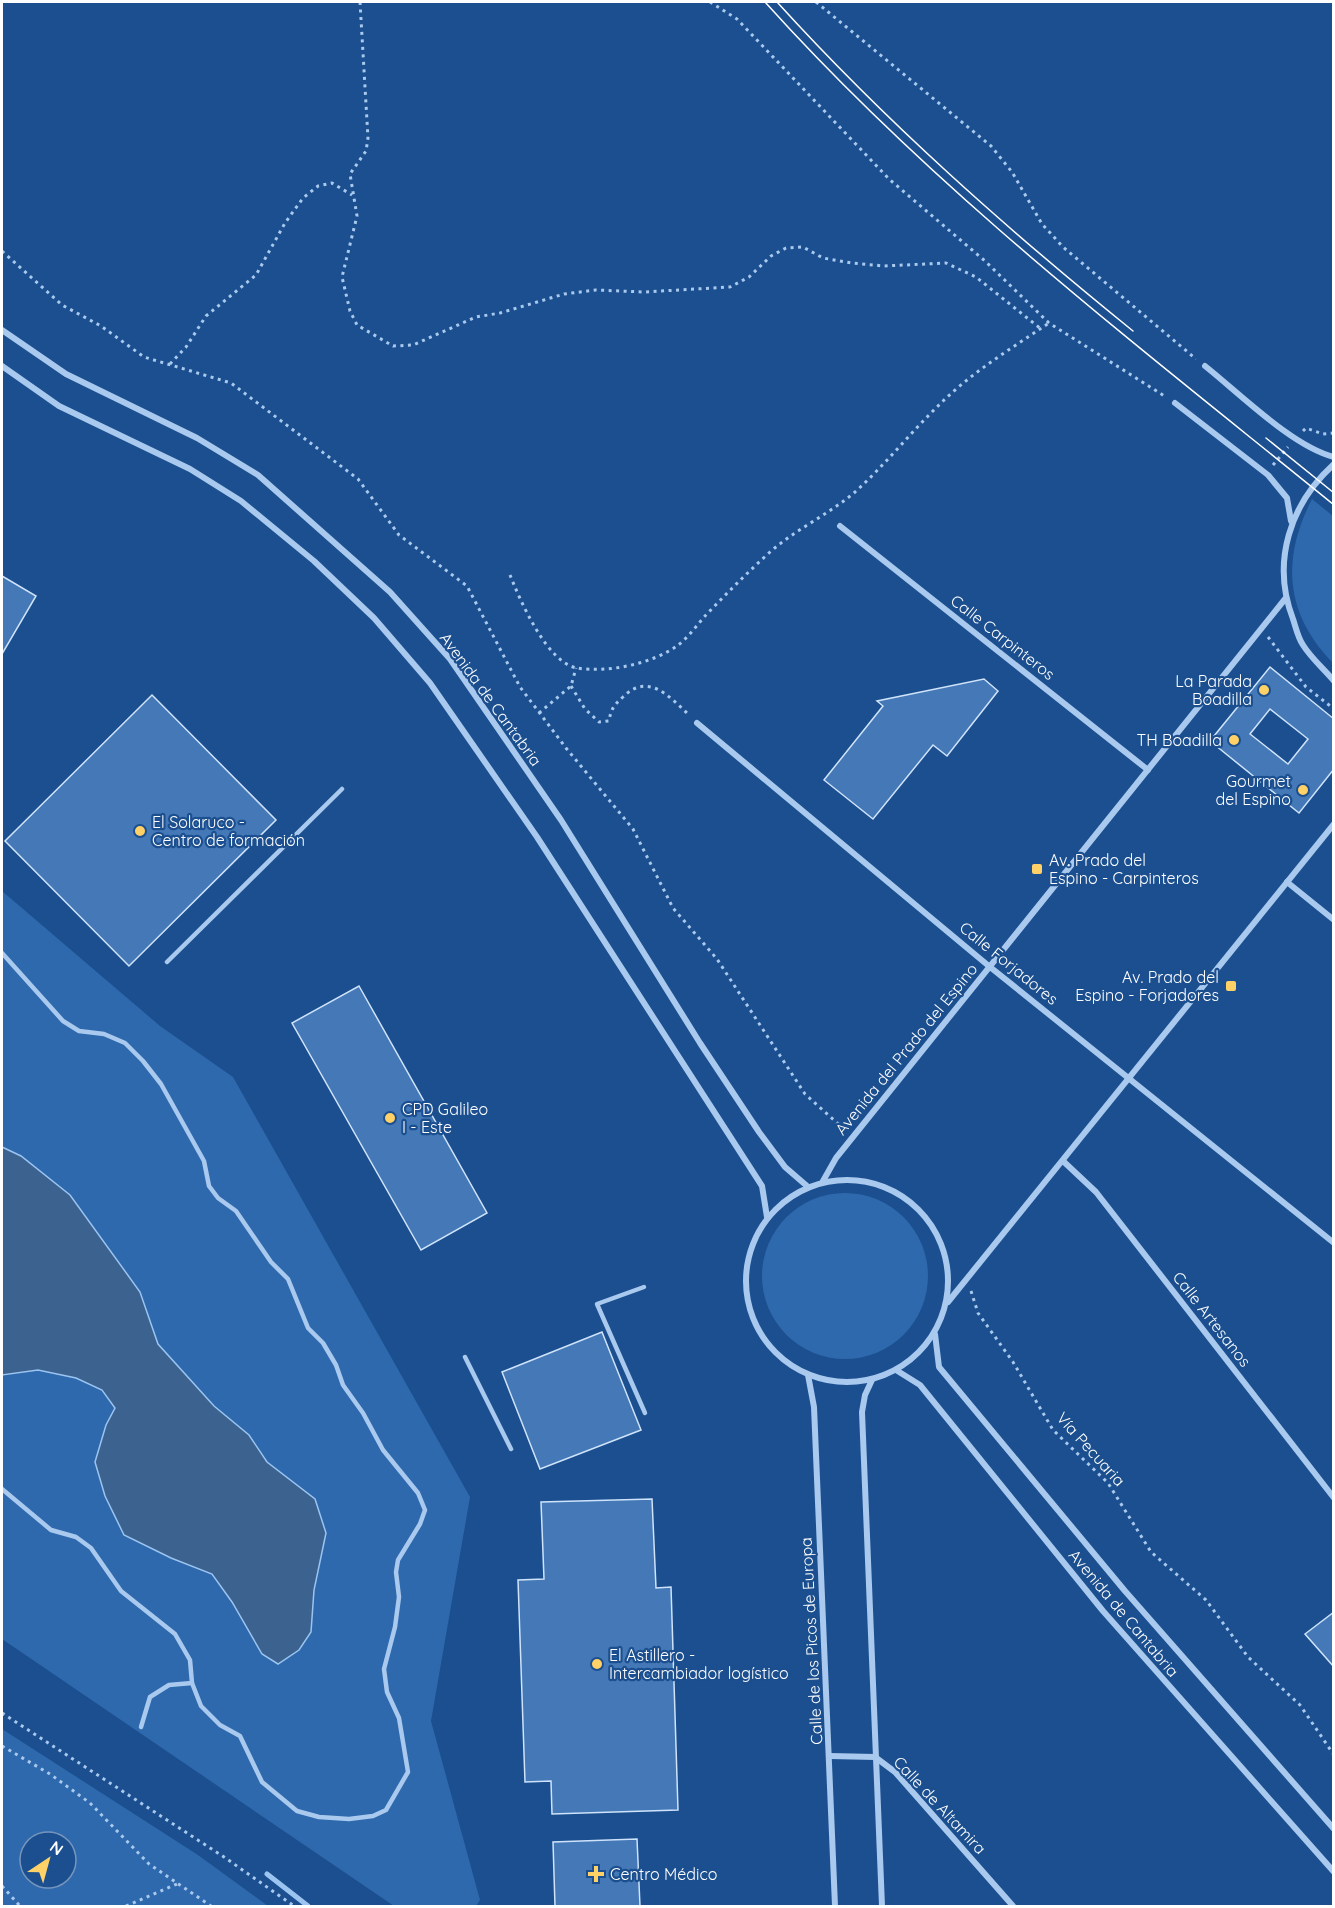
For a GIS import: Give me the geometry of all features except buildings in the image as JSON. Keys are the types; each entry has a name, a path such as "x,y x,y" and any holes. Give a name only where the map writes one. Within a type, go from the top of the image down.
{"street":[{"name":"Avenida de Cantabria","path":"2,330 66,374 197,438 258,475 390,592 450,659 561,820 700,1043 759,1132 785,1167 807,1186"},
{"path":"2,366 59,406 190,469 241,501 314,561 374,618 430,683 537,837 762,1186 767,1217"},
{"path":"1204,366 1295,439 1317,453 1334,457"},
{"path":"1175,403 1266,473 1287,498 1291,522"},
{"path":"1334,464 1311,487 1291,522 1283,560 1285,599 1302,644 1334,681"},
{"name":"Calle Carpinteros","path":"840,526 1148,770"},
{"name":"Avenida del Prado del Espino","path":"823,1181 836,1158 1285,599"},
{"name":"Calle Forjadores","path":"697,723 990,967 1334,1244"},
{"path":"947,1302 968,1280 1334,824"},
{"path":"1287,882 1334,920"},
{"name":"Calle Artesanos","path":"1063,1161 1096,1192 1334,1498"},
{"path":"857,1179 895,1191 923,1212 941,1241 949,1271 947,1302 935,1334 896,1370 872,1380 839,1383 808,1375 784,1361 771,1347 751,1315 745,1282 749,1252 767,1217 789,1196 807,1186 823,1181 857,1179"},
{"name":"Avenida de Cantabria","path":"935,1334 939,1367 1125,1591 1334,1829"},
{"name":"Avenida de Cantabria","path":"896,1370 920,1385 1103,1611 1334,1872"},
{"name":"Calle de los Picos de Europa","path":"808,1375 814,1407 835,1906"},
{"path":"872,1380 865,1395 862,1412 882,1906"},
{"name":"Calle de Altamira","path":"830,1756 875,1757 895,1772 1013,1906"}],"lane":[{"path":"167,962 342,789"},
{"path":"2,953 63,1021 80,1031 104,1034 125,1043 161,1084 204,1161 209,1186 218,1198 236,1211 272,1262 288,1279 308,1328 323,1343 336,1365 343,1385 363,1413 383,1450 418,1493 424,1510 420,1524 398,1560 396,1572 399,1597 395,1627 384,1669 387,1692 399,1718 408,1772 386,1810 373,1816 349,1819 319,1817 297,1811 262,1782 240,1736 220,1725 201,1706 192,1683 190,1660 175,1634 121,1591 91,1548 76,1537 51,1530 2,1489"},
{"path":"644,1287 597,1304 645,1413"},
{"path":"465,1357 511,1449"},
{"path":"141,1727 150,1696 169,1685 192,1683"}],"path":[{"path":"360,2 368,138 366,151 350,174 357,216 342,277 350,311 357,325 393,346 413,345 476,317 500,313 564,294 596,290 644,292 730,287 786,248 803,248 823,258 884,266 946,263 976,278 1041,328"},
{"path":"710,2 737,19 889,179 985,261 1049,323 1175,403"},
{"path":"816,2 991,146 1012,172 1042,224 1063,247 1204,366"},
{"path":"170,364 186,347 206,316 256,275 285,223 303,198 318,186 332,183 352,195"},
{"path":"510,575 520,603 544,641 562,661 576,668 613,668 642,662 677,646 742,578 785,538 838,506 856,491 941,402 995,359 1049,323"},
{"path":"1266,473 1306,428 1323,434 1334,433"},
{"path":"1262,629 1306,687 1334,709"},
{"path":"539,713 571,686 576,668"},
{"path":"571,686 585,709 599,722 609,721 612,708 630,690 645,685 663,690 697,723"},
{"name":"Vía Pecuaria","path":"968,1280 978,1313 1013,1362 1053,1430 1108,1483 1151,1552 1206,1600 1248,1657 1300,1705 1334,1755"},
{"path":"2,1713 224,1857 294,1906"},
{"path":"2,1746 50,1774 90,1803 149,1864 211,1906"},
{"path":"126,1906 177,1884"},
{"path":"2,1886 20,1906"}],"shaded area":[{"path":"1312,499 1333,516 1333,663 1305,625 1297,605 1293,585 1292,564 1295,543"},
{"path":"2,891 160,1026 233,1077 470,1497 431,1721 480,1900 476,1906 394,1906 2,1639"},
{"path":"2,1147 21,1156 70,1195 140,1292 158,1344 214,1406 249,1435 267,1462 315,1499 326,1533 314,1590 311,1632 299,1650 278,1664 262,1654 232,1602 212,1574 171,1558 124,1535 105,1496 95,1462 106,1425 115,1408 102,1390 76,1378 38,1370 2,1375"},
{"path":"845,1193 877,1199 904,1217 922,1244 928,1276 922,1308 904,1335 877,1353 845,1359 813,1353 786,1335 768,1308 762,1276 768,1244 786,1217 813,1199"},
{"path":"2,1729 198,1855 268,1906 2,1906"}],"waterway":[{"path":"267,1874 308,1906"}],"tram line":[{"path":"765,2 898,138 968,202 1112,325 1334,505"},
{"path":"777,2 904,132 994,214 1133,331"},
{"path":"1266,438 1334,493"}],"place":[{"name":"La Parada Boadilla","path":"1264,690"},
{"name":"TH Boadilla","path":"1234,740"},
{"name":"Gourmet del Espino","path":"1303,790"},
{"name":"El Solaruco - Centro de formación","path":"140,831"},
{"name":"Av. Prado del Espino - Carpinteros","path":"1037,869"},
{"name":"Av. Prado del Espino - Forjadores","path":"1231,986"},
{"name":"CPD Galileo I - Este","path":"390,1118"},
{"name":"El Astillero - Intercambiador logístico","path":"597,1664"},
{"name":"Centro Médico","path":"596,1874"}]}
